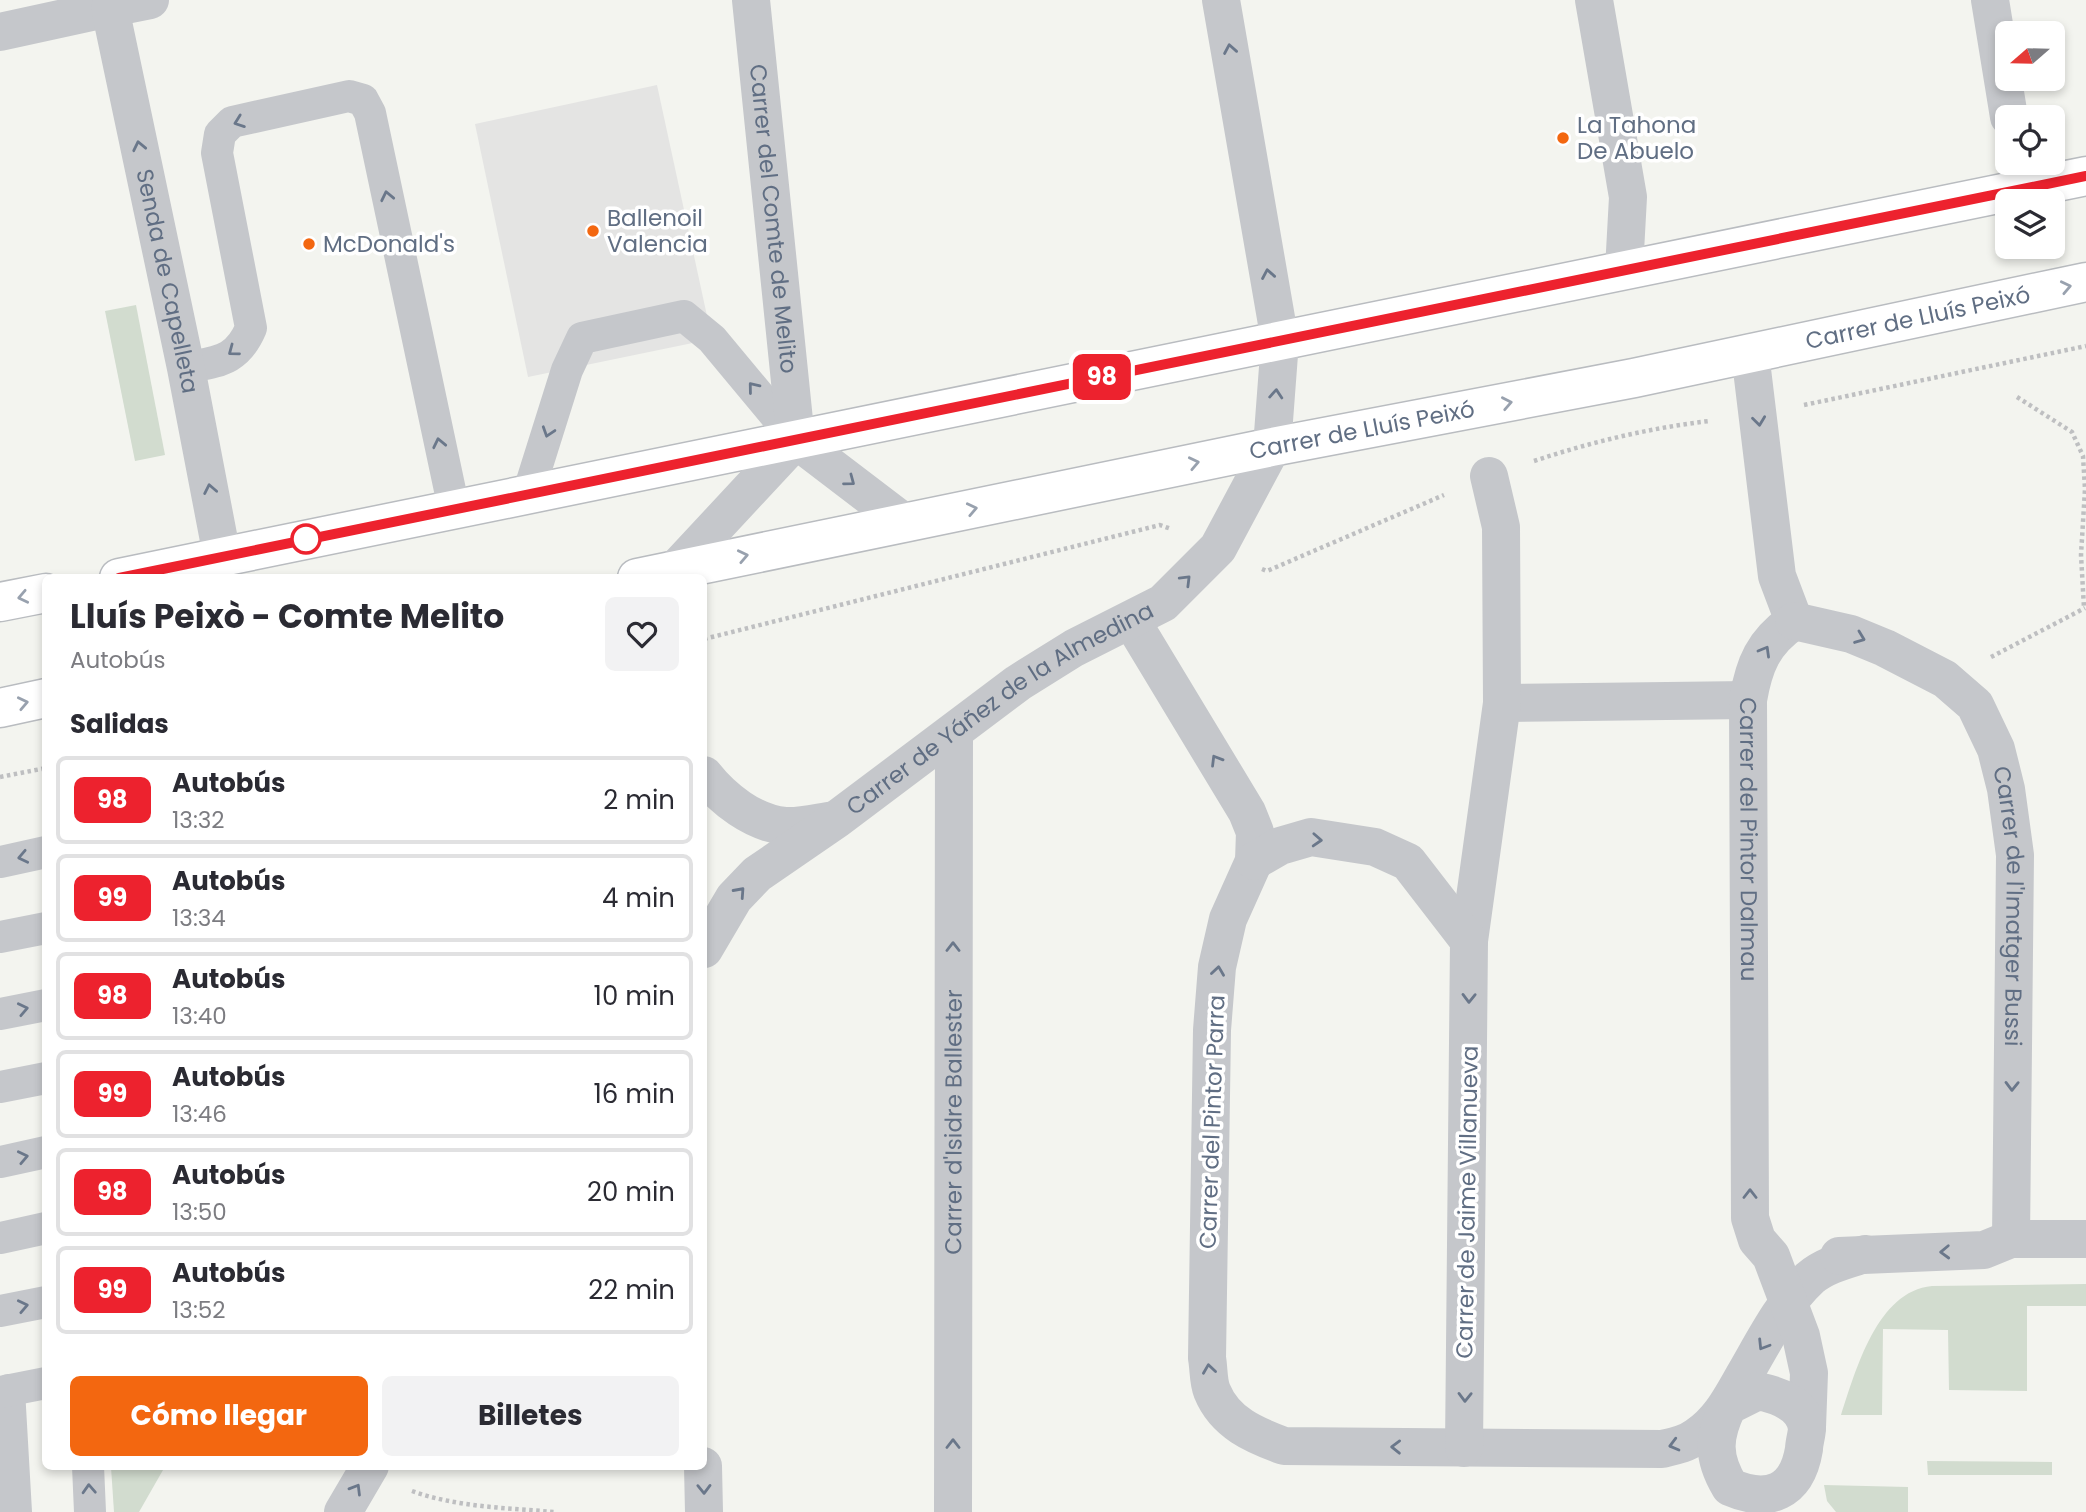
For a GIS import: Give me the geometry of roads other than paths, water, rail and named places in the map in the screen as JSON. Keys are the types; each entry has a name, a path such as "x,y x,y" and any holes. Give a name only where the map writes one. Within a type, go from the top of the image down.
{"main road":[{"path":"138,574 1625,270 2019,176 2086,176"},
{"name":"Carrer de Lluís Peixó","path":"676,573 1272,447 1634,379 2086,282"},
{"path":"0,602 42,594"},
{"path":"0,708 42,699"}],"street":[{"path":"0,32 150,0"},
{"name":"Carrer del Comte de Melito","path":"751,0 796,440"},
{"path":"1221,0 1280,341 1272,447"},
{"path":"1594,0 1628,197 1625,270"},
{"path":"1990,0 2007,105"},
{"name":"Senda de Capelleta","path":"110,8 186,368 222,556"},
{"path":"1750,354 1777,576 1794,621"},
{"path":"676,573 796,440 905,523"},
{"name":"Carrer de Yáñez de la Almedina","path":"707,944 734,898 757,874 837,820 1018,683 1074,648 1163,603 1218,548 1272,447"},
{"name":"Carrer de Jaime Villanueva","path":"1464,1448 1469,941 1502,703 1501,527 1489,477"},
{"name":"Carrer del Pintor Parra","path":"1131,620 1247,812 1255,832 1254,861 1228,919 1216,980 1212,1030 1207,1359 1212,1390 1226,1415 1251,1433 1284,1446 1464,1448"},
{"name":"Carrer del Pintor Dalmau","path":"1791,1512 1807,1427 1809,1373 1801,1336 1789,1303 1771,1256 1757,1240 1750,1218 1748,700 1752,677 1763,651 1777,633 1794,621"},
{"name":"Carrer de l'Imatger Bussi","path":"1794,621 1851,634 1945,679 1975,705 1996,748 2006,789 2015,855 2011,1239"},
{"path":"1502,703 1748,700"},
{"name":"Carrer d'Isidre Ballester","path":"953,1512 954,732"},
{"path":"707,779 749,816 786,826 837,820"},
{"path":"1254,861 1280,846 1311,837 1375,847 1408,862 1469,941"},
{"path":"1771,1256 1788,1258 1984,1250 2011,1239 2086,1239"},
{"path":"1801,1467 1787,1488 1741,1500 1722,1474 1716,1456 1716,1439 1728,1406 1789,1303 1812,1276 1836,1263 1865,1254"},
{"path":"1464,1448 1662,1449 1682,1444 1698,1435 1728,1406 1758,1391 1774,1394 1789,1402 1801,1413 1807,1427"},
{"path":"343,1512 368,1470"},
{"path":"703,1470 704,1512"}],"lane":[{"path":"186,368 234,355 246,341 251,328 217,153 220,134 232,122 349,96 363,100 370,113 454,509"},
{"path":"528,494 567,370 582,338 684,316 712,339 796,440"},
{"path":"0,862 42,853"},
{"path":"0,937 42,929"},
{"path":"0,1014 42,1005"},
{"path":"0,1087 42,1078"},
{"path":"0,1162 42,1153"},
{"path":"0,1238 42,1229"},
{"path":"0,1311 42,1303"},
{"path":"16,1512 4,1391 42,1384"},
{"path":"88,1470 90,1512"}],"place":[{"name":"La Tahona De Abuelo","path":"1563,138"},
{"name":"Ballenoil Valencia","path":"593,231"},
{"name":"McDonald's","path":"309,244"}]}
